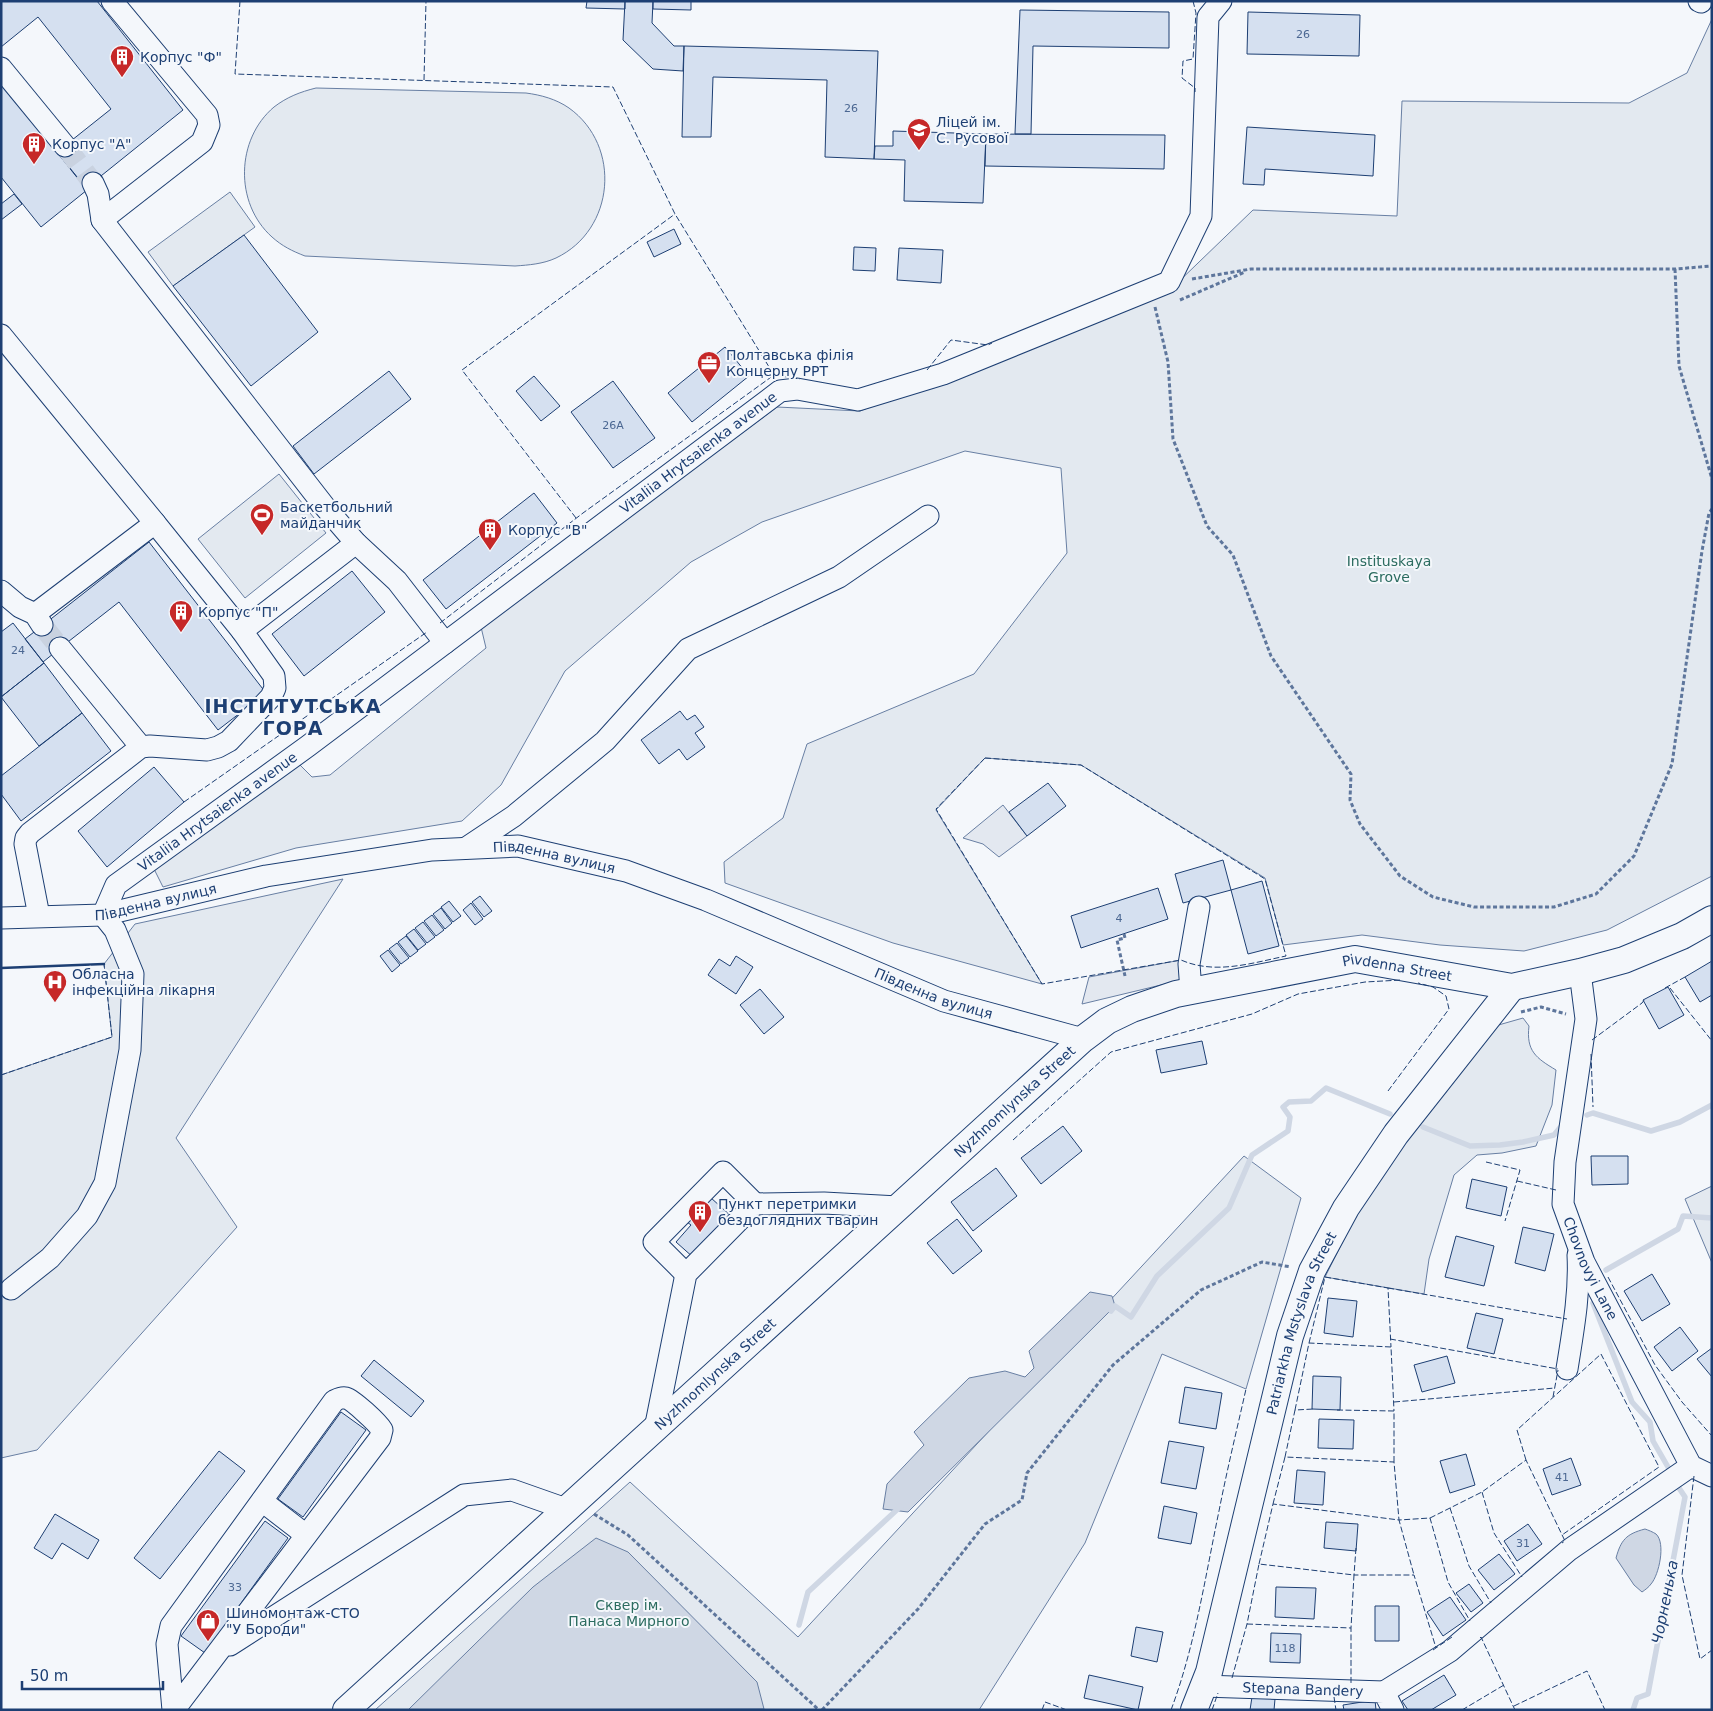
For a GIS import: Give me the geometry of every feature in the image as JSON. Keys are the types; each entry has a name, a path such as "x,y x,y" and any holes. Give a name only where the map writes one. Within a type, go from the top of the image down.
{"main road":[{"name":"Pivdenna Street","path":"1083,1039 1107,1021 1132,1009 1176,994 1355,959 1512,987 1580,972 1632,956 1682,936 1712,919"},
{"name":"Patriarkha Mstyslava Street","path":"1194,1710 1209,1672 1290,1336 1312,1271 1346,1208 1396,1134 1512,987"},
{"name":"Nyzhnomlynska Street","path":"346,1710 1083,1039"}],"street":[{"path":"102,220 202,142 209,125 207,115 112,1"},
{"path":"1171,292 1201,216 1214,9"},
{"path":"1,68 64,146"},
{"path":"93,183 98,194 102,220 311,488 356,543 397,581 445,643"},
{"name":"Vitaliia Hrytsaienka avenue","path":"102,916 116,885 308,746 780,391 797,389 858,400 943,374 1145,292 1171,292"},
{"path":"1,335 242,631 274,676 275,688 271,697 229,741 207,750 142,747 30,833 26,838 25,844 39,916"},
{"path":"466,848 514,816 605,741 688,649 840,577 928,516"},
{"path":"1,591 39,620 155,523"},
{"path":"242,631 356,543"},
{"path":"60,648 142,747"},
{"name":"Південна вулиця","path":"1,918 102,916 266,876 432,850 518,846 626,871 706,900 944,1001 1083,1039"},
{"path":"1192,991 1189,964 1199,907"},
{"path":"11,1289 50,1258 87,1216 105,1183 130,1050 133,974 115,930 102,916"},
{"name":"Chovnovyi Lane","path":"1580,972 1586,1019 1565,1162 1563,1204 1584,1262 1691,1466"},
{"path":"686,1274 654,1242 723,1172 755,1204"},
{"path":"655,1429 686,1274 755,1204 824,1203 898,1207"},
{"path":"1567,1369 1576,1313 1579,1271 1578,1245"},
{"path":"340,1398 347,1398 379,1424 382,1430 380,1438 174,1710 167,1644 171,1626 334,1401 340,1398"},
{"path":"1388,1701 1569,1550 1691,1466 1712,1476"},
{"path":"221,1649 234,1643 464,1494 512,1490 571,1505"},
{"path":"262,1500 306,1535"},
{"name":"Stepana Bandery","path":"1203,1686 1388,1701"}],"path":[{"path":"1171,292 1251,270 1675,268 1712,266"},
{"path":"1675,268 1679,366 1712,479"},
{"path":"1171,292 1251,270"},
{"path":"1145,292 1156,310 1168,362 1173,439 1208,526 1233,554 1271,656 1351,774 1350,800 1360,824 1400,876 1433,897 1474,907 1554,907 1596,894 1634,856 1672,764 1702,551 1709,513 1712,509"},
{"path":"1124,934 1125,938 1117,940 1125,976"},
{"path":"1486,1020 1541,1007 1586,1019"},
{"path":"571,1505 628,1536 820,1710 918,1609 986,1524 1022,1500 1027,1473 1113,1365 1201,1290 1262,1262 1312,1271"}],"green space":[{"name":"Іnstituskaya Grove","path":"1712,19 1712,876 1607,930 1524,951 1440,945 1362,935 1283,945 1265,878 1081,765 985,758 936,810 1042,984 893,943 725,883 724,862 783,818 807,744 974,674 1067,553 1061,468 965,451 762,522 691,562 565,671 501,785 462,821 296,848 163,887 153,867 298,763 312,777 330,775 486,648 481,627 777,407 860,411 1170,290 1253,210 1397,216 1402,101 1629,103 1687,73"},
{"path":"316,88 526,93 554,100 569,108 586,124 598,144 604,165 604,187 600,208 590,228 576,245 556,258 536,264 515,266 305,256 300,254 287,248 272,237 260,223 251,207 244,171 252,136 261,120 284,100"},
{"path":"230,192 255,227 173,286 148,252"},
{"name":"Баскетбольний майданчик","path":"279,474 326,533 245,598 198,539"},
{"path":"343,879 176,1138 237,1227 37,1450 1,1458 1,1075 112,1037 104,964 135,924"},
{"path":"1523,1018 1529,1026 1529,1042 1534,1053 1543,1062 1556,1070 1552,1105 1536,1146 1502,1153 1477,1155 1454,1175 1429,1259 1424,1294 1325,1277 1356,1215 1401,1144 1488,1028"},
{"name":"Сквер ім. Панаса Мирного","path":"1244,1156 1301,1198 1246,1389 1162,1354 1085,1543 979,1710 375,1710 630,1482 798,1637"},
{"path":"1712,1186 1712,1263 1685,1199"}],"shaded area":[{"path":"1003,805 1027,836 999,857 983,844 963,838"},
{"path":"1181,960 1190,978 1082,1004 1089,977"},
{"path":"1090,1292 1112,1296 1115,1306 908,1512 883,1509 887,1484 924,1445 914,1432 969,1378 1005,1371 1025,1377 1034,1368 1029,1351"},
{"path":"1645,1529 1656,1534 1659,1538 1661,1551 1657,1574 1649,1586 1642,1592 1634,1585 1616,1558 1625,1539 1633,1533"},
{"path":"596,1538 628,1552 757,1682 764,1709 408,1710 533,1587"}],"building":[{"name":"Корпус \"Ф\"","path":"1,1 97,1 183,110 86,188 57,152 111,109 38,17 1,47"},
{"path":"587,1 625,1 625,9 586,8"},
{"path":"625,1 653,1 652,23 674,46 684,46 683,71 653,69 623,40"},
{"path":"653,1 691,1 691,10 653,9"},
{"path":"1020,10 1169,12 1169,48 1033,46 1031,134 1015,134"},
{"path":"1248,12 1360,15 1359,56 1247,54"},
{"path":"684,46 878,51 874,159 825,157 827,80 713,77 711,137 682,137"},
{"name":"Корпус \"А\"","path":"1,82 87,190 41,227 1,177"},
{"path":"1247,127 1375,135 1373,176 1265,169 1264,185 1243,184"},
{"path":"893,131 986,134 983,203 904,201 905,160 874,159 875,146 893,146"},
{"path":"986,134 1165,135 1164,169 985,166"},
{"path":"14,194 22,204 1,220 1,204"},
{"path":"674,229 681,244 654,257 647,242"},
{"path":"244,235 318,332 251,386 173,286"},
{"path":"854,247 876,248 875,271 853,270"},
{"path":"899,248 943,250 941,283 897,280"},
{"name":"Полтавська філія Концерну РРТ","path":"725,347 749,376 692,422 668,393"},
{"path":"389,371 411,399 314,474 293,446"},
{"path":"534,376 560,406 541,421 516,391"},
{"path":"613,381 655,438 613,468 571,412"},
{"name":"Корпус \"В\"","path":"534,493 557,523 446,609 423,580"},
{"name":"Корпус \"П\"","path":"149,542 266,693 218,730 119,602 64,645 47,622"},
{"path":"352,571 385,612 304,676 272,634"},
{"path":"47,622 64,645 43,662 25,639"},
{"path":"13,623 44,663 1,697 1,632"},
{"path":"44,663 82,713 39,746 1,697"},
{"path":"680,711 687,720 695,715 704,727 695,733 705,747 687,760 679,749 659,764 641,740"},
{"path":"82,713 111,751 21,821 1,794 1,776"},
{"path":"154,767 184,802 107,867 78,831"},
{"path":"1048,783 1066,806 1027,836 1009,812"},
{"path":"1223,860 1231,890 1183,903 1175,874"},
{"path":"1262,881 1279,946 1248,954 1231,890"},
{"path":"1158,888 1168,919 1081,948 1071,916"},
{"path":"480,896 492,911 484,917 472,902"},
{"path":"449,901 461,916 453,922 441,907"},
{"path":"471,903 483,919 475,925 463,910"},
{"path":"441,908 452,923 445,929 433,914"},
{"path":"432,915 444,930 436,936 424,921"},
{"path":"423,922 435,937 427,943 415,928"},
{"path":"414,929 426,944 418,950 406,935"},
{"path":"406,936 418,951 410,957 398,942"},
{"path":"397,943 409,958 401,964 389,949"},
{"path":"388,950 400,965 392,972 380,956"},
{"path":"736,956 753,967 736,994 708,975 719,959 730,966"},
{"path":"1712,961 1712,995 1700,1002 1685,977"},
{"path":"1668,987 1684,1015 1659,1029 1643,1000"},
{"path":"760,989 784,1017 764,1034 740,1005"},
{"path":"1202,1041 1207,1064 1161,1073 1156,1050"},
{"path":"1063,1126 1082,1151 1041,1184 1021,1158"},
{"path":"1591,1156 1628,1156 1628,1184 1592,1185"},
{"path":"996,1168 1017,1196 973,1231 951,1202"},
{"path":"1472,1179 1507,1187 1501,1216 1466,1208"},
{"name":"Пункт перетримки бездоглядних тварин","path":"710,1197 732,1217 694,1258 676,1242 691,1225 687,1222"},
{"path":"957,1219 982,1251 953,1274 927,1243"},
{"path":"1523,1227 1554,1234 1545,1271 1515,1263"},
{"path":"1456,1236 1494,1246 1484,1286 1445,1277"},
{"path":"1652,1274 1670,1304 1642,1321 1624,1291"},
{"path":"1328,1298 1357,1301 1353,1337 1324,1333"},
{"path":"1476,1313 1503,1319 1494,1354 1467,1348"},
{"path":"1680,1327 1698,1351 1672,1371 1654,1347"},
{"path":"1712,1348 1712,1377 1697,1359"},
{"path":"1447,1356 1455,1383 1422,1392 1414,1365"},
{"path":"374,1360 424,1401 411,1417 361,1376"},
{"path":"1313,1376 1341,1377 1340,1410 1312,1409"},
{"path":"1185,1387 1222,1393 1216,1429 1179,1423"},
{"path":"341,1412 366,1430 303,1517 278,1499"},
{"path":"1319,1419 1354,1420 1353,1449 1318,1448"},
{"path":"1169,1441 1204,1447 1196,1489 1161,1483"},
{"path":"219,1451 245,1471 160,1579 134,1558"},
{"path":"1466,1454 1475,1485 1450,1493 1440,1461"},
{"path":"1571,1458 1581,1485 1552,1495 1543,1469"},
{"path":"1297,1470 1325,1472 1323,1505 1294,1503"},
{"path":"1164,1506 1197,1513 1191,1544 1158,1538"},
{"path":"55,1514 99,1540 88,1559 62,1543 52,1559 34,1548"},
{"path":"265,1521 288,1538 205,1653 181,1636"},
{"path":"1326,1522 1358,1524 1356,1551 1324,1548"},
{"path":"1528,1524 1542,1544 1517,1561 1504,1541"},
{"path":"1499,1554 1515,1574 1494,1590 1478,1570"},
{"path":"1469,1584 1483,1603 1471,1612 1456,1593"},
{"path":"1276,1587 1316,1588 1314,1619 1275,1617"},
{"path":"1450,1597 1466,1620 1443,1636 1427,1612"},
{"path":"1375,1606 1399,1606 1399,1641 1375,1641"},
{"path":"1136,1627 1163,1632 1157,1662 1131,1656"},
{"path":"1271,1633 1301,1634 1300,1663 1270,1662"},
{"path":"1089,1675 1143,1687 1138,1710 1084,1698"},
{"path":"1444,1675 1456,1695 1431,1710 1408,1710 1402,1701"},
{"path":"1252,1697 1275,1699 1274,1710 1250,1710"},
{"path":"1375,1700 1376,1710 1344,1710 1343,1705"}],"waterway":[{"path":"1111,1311 1115,1306 1131,1317 1157,1276 1229,1208 1252,1155 1288,1131 1290,1117 1283,1107 1289,1102 1311,1101 1326,1088 1390,1114"},
{"path":"1587,1115 1593,1113 1651,1131 1680,1122 1712,1105"},
{"path":"1423,1127 1470,1146 1523,1142 1554,1135 1563,1124"},
{"name":"Чорненька","path":"1606,1270 1678,1229 1683,1216 1712,1218"},
{"name":"Чорненька","path":"1593,1303 1632,1402 1650,1422 1653,1441 1668,1467"},
{"name":"Чорненька","path":"1633,1710 1637,1698 1648,1694 1685,1497 1679,1488"},
{"path":"799,1625 808,1592 901,1506"}],"tunnel":[{"path":"65,146 93,183"},
{"path":"42,625 60,648"}],"fence":[{"path":"240,1 235,74 613,87 675,214 774,375"},
{"path":"424,80 426,1"},
{"path":"1193,1 1196,13 1193,59 1183,61 1182,78 1195,88 1195,92"},
{"path":"576,518 462,370 675,214"},
{"path":"927,370 951,340 988,345 992,343"},
{"path":"440,623 583,513 774,375 800,379"},
{"path":"184,802 427,632"},
{"path":"985,758 1081,765 1265,879 1286,956 1220,967 1207,967 1181,960 1042,984 936,809 985,758"},
{"path":"1,1075 112,1037 104,964"},
{"path":"1665,988 1685,977"},
{"path":"1013,1140 1111,1052 1252,1014 1298,994 1365,982 1401,980"},
{"path":"1388,1091 1449,1009 1446,996 1433,987 1418,983"},
{"path":"1670,988 1712,1041"},
{"path":"1592,1040 1645,999"},
{"path":"1591,1054 1593,1107"},
{"path":"1486,1162 1520,1170 1505,1221"},
{"path":"1517,1181 1556,1190"},
{"path":"1309,1343 1325,1277 1388,1288 1391,1347"},
{"path":"1608,1277 1655,1365 1682,1402 1712,1436"},
{"path":"1388,1288 1567,1319"},
{"path":"1390,1339 1558,1369"},
{"path":"1295,1410 1309,1343 1391,1347 1394,1411"},
{"path":"1526,1460 1517,1430 1601,1354 1659,1467 1562,1535"},
{"path":"1553,1397 1558,1370"},
{"path":"1394,1402 1555,1388"},
{"path":"1171,1710 1193,1637 1225,1480 1246,1389"},
{"path":"1285,1457 1295,1410 1314,1409"},
{"path":"1337,1410 1394,1411 1394,1462"},
{"path":"1273,1504 1285,1457 1394,1462 1399,1520 1430,1518 1448,1582 1470,1621"},
{"path":"1430,1518 1482,1492 1526,1460 1565,1541 1562,1543"},
{"path":"1694,1476 1682,1575 1700,1659 1712,1650"},
{"path":"1482,1492 1494,1533 1522,1577"},
{"path":"1259,1564 1273,1504 1399,1520 1414,1575"},
{"path":"1450,1508 1469,1566 1491,1603"},
{"path":"1356,1548 1354,1575 1414,1575 1436,1648"},
{"path":"1232,1678 1247,1624 1259,1564 1354,1575 1351,1628"},
{"path":"1247,1624 1351,1628 1351,1684"},
{"path":"1433,1650 1452,1637"},
{"path":"1480,1638 1515,1710"},
{"path":"1514,1706 1587,1671 1605,1710"},
{"path":"1462,1710 1504,1685"},
{"path":"1212,1710 1218,1693"},
{"path":"1334,1697 1336,1710"},
{"path":"1042,1710 1045,1702 1067,1710"}],"wall":[{"path":"1,968 104,964"}],"place":[{"name":"Корпус \"Ф\"","path":"122,78"},
{"name":"Ліцей ім. С. Русової","path":"919,151"},
{"name":"Корпус \"А\"","path":"34,165"},
{"name":"Полтавська філія Концерну РРТ","path":"709,384"},
{"name":"Баскетбольний майданчик","path":"262,536"},
{"name":"Корпус \"В\"","path":"490,551"},
{"name":"Корпус \"П\"","path":"181,633"},
{"name":"Обласна інфекційна лікарня","path":"55,1003"},
{"name":"Пункт перетримки бездоглядних тварин","path":"700,1233"},
{"name":"Шиномонтаж-СТО \"У Бороди\"","path":"208,1642"}],"district":[{"name":"ІНСТИТУТСЬКА ГОРА","path":"293,717"}]}
